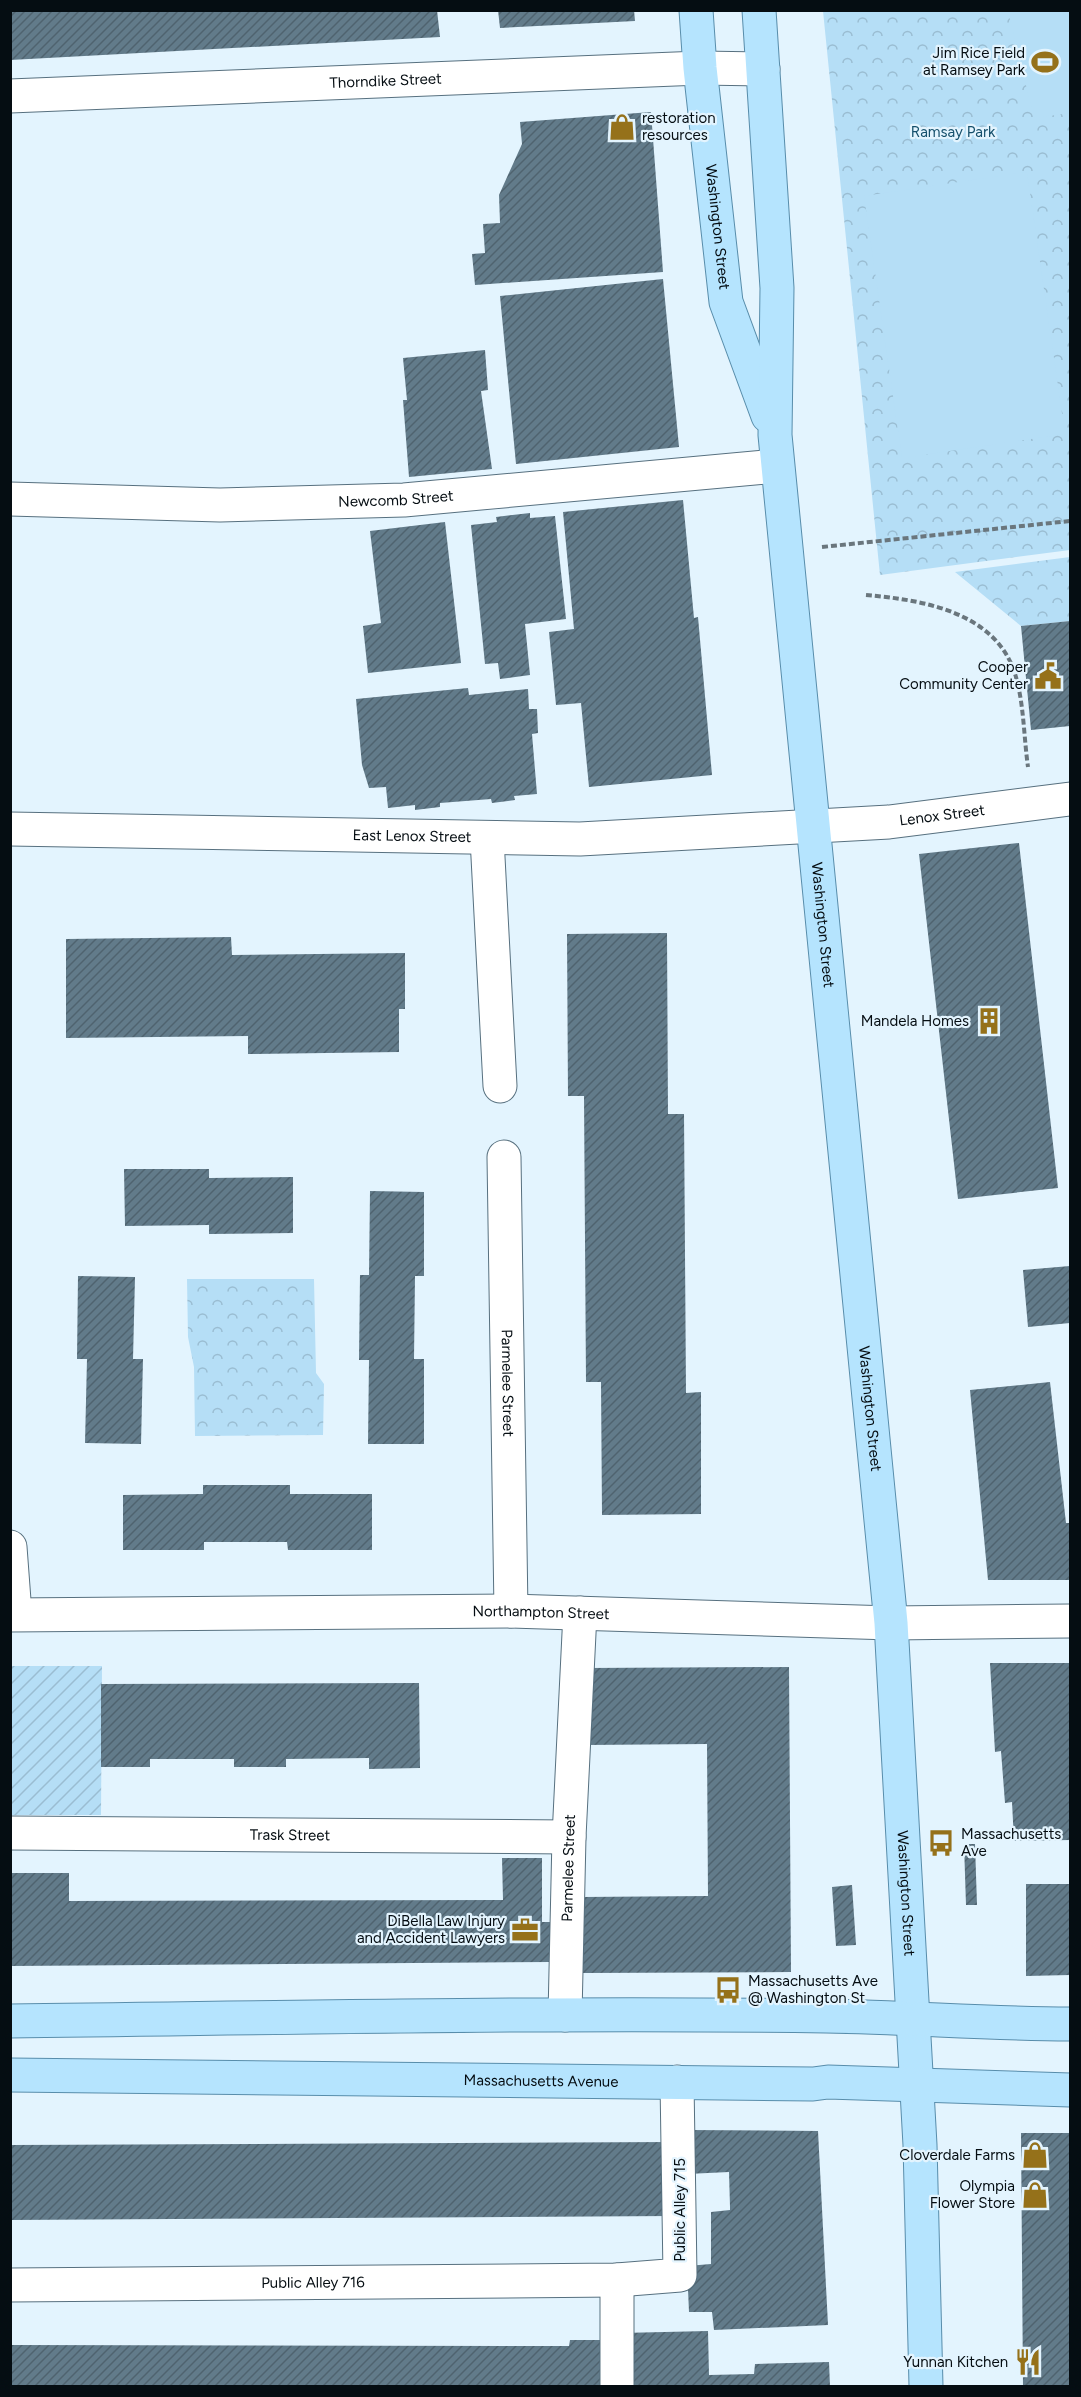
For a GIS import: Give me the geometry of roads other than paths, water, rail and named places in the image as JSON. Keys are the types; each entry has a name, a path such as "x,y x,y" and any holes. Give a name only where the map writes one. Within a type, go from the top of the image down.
{"main road":[{"name":"Washington Street","path":"696,10 700,68 726,302 776,451"},
{"name":"Washington Street","path":"759,10 777,288 776,451 891,1623 920,2145 926,2386"},
{"path":"10,2021 566,2015 827,2016 999,2024 1071,2024"},
{"name":"Massachusetts Avenue","path":"10,2075 916,2084 1071,2090"}],"street":[{"name":"Thorndike Street","path":"10,96 700,68 763,69"},
{"name":"Newcomb Street","path":"10,499 220,505 405,500 776,451"},
{"name":"Lenox Street","path":"812,825 889,822 1071,799"},
{"name":"East Lenox Street","path":"10,830 579,839 812,825"},
{"path":"487,838 500,1086"},
{"name":"Parmelee Street","path":"504,1157 511,1611"},
{"path":"10,1547 13,1615"},
{"name":"Northampton Street","path":"13,1615 511,1611 891,1623 1071,1621"},
{"name":"Parmelee Street","path":"566,2015 569,1837 580,1613"},
{"name":"Trask Street","path":"10,1833 569,1837"},
{"name":"Public Alley 715","path":"617,2280 680,2275 677,2082"},
{"path":"616,2386 617,2280"},
{"name":"Public Alley 716","path":"10,2285 617,2280"}],"place":[{"name":"Jim Rice Field at Ramsey Park","path":"1045,62"},
{"name":"restoration resources","path":"622,127"},
{"name":"Cooper Community Center","path":"1048,676"},
{"name":"Mandela Homes","path":"989,1021"},
{"name":"Massachusetts Ave","path":"941,1843"},
{"name":"DiBella Law Injury and Accident Lawyers","path":"525,1930"},
{"name":"Massachusetts Ave @ Washington St","path":"728,1990"},
{"name":"Cloverdale Farms","path":"1035,2155"},
{"name":"Olympia Flower Store","path":"1035,2195"},
{"name":"Yunnan Kitchen","path":"1028,2362"}],"park label":[{"name":"Ramsay Park","path":"953,132"}]}
